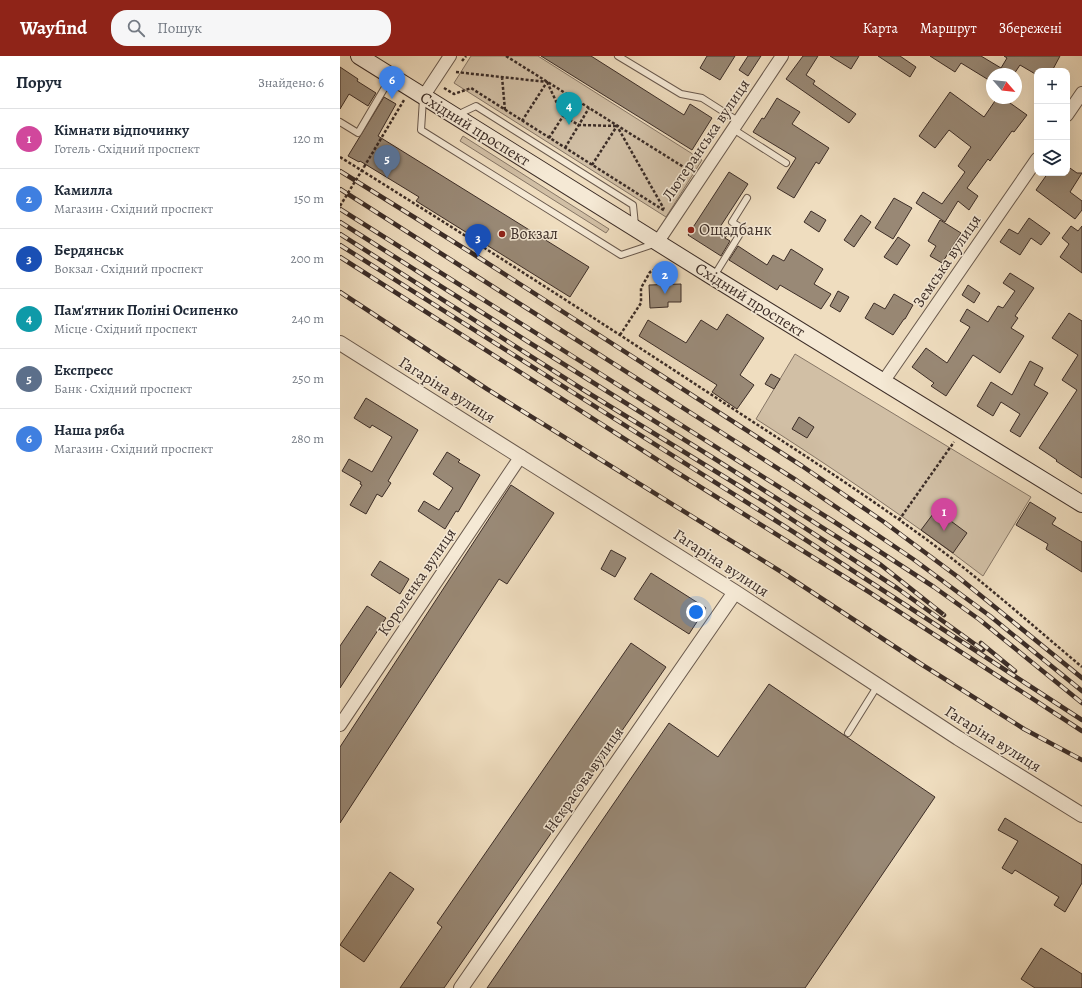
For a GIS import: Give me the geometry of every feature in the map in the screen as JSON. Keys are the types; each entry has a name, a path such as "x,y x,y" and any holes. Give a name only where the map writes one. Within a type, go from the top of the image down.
{"main road":[{"name":"Східний проспект","path":"359,56 671,252 1082,504"}],"street":[{"path":"423,97 450,56"},
{"name":"Лютеранська вулиця","path":"657,242 782,56"},
{"path":"1070,111 1082,93"},
{"name":"Земська вулиця","path":"883,382 1034,162"},
{"name":"Гагаріна вулиця","path":"340,343 735,592 958,738 1082,815"},
{"name":"Короленка вулиця","path":"340,725 521,456"},
{"name":"Некрасова вулиця","path":"461,988 735,592"}],"lane":[{"path":"618,56 681,94 702,98 786,163"},
{"path":"340,122 358,133 391,76"},
{"path":"423,97 421,130 621,255 657,242"},
{"path":"713,277 744,229 732,222 747,198"},
{"path":"848,733 878,685"}],"path":[{"path":"466,56 455,73 547,82"},
{"path":"506,56 700,178"},
{"path":"502,77 506,110"},
{"path":"547,82 563,116 579,125 617,126"},
{"path":"522,121 547,82"},
{"path":"549,138 574,98"},
{"path":"565,148 590,108"},
{"path":"340,206 389,126"},
{"path":"592,165 617,126"},
{"path":"617,126 665,211"},
{"path":"340,157 620,335 899,520 979,580 1082,667"},
{"path":"620,335 641,303 641,288 650,272 664,264 671,252"},
{"path":"899,520 962,431"}],"shaded area":[{"path":"471,56 538,56 702,160 666,217 454,83"},
{"path":"463,136 609,229 606,233 460,141"},
{"path":"795,354 1031,497 983,576 871,495 756,419"}],"building":[{"path":"541,56 591,56 684,115 690,104 712,118 692,150"},
{"path":"707,56 735,56 720,80 700,68"},
{"path":"748,56 761,56 748,76 739,70"},
{"path":"803,56 818,56 806,75 815,81 813,84 856,114 849,123 786,79"},
{"path":"830,56 859,56 851,69"},
{"path":"878,56 900,56 916,67 910,77"},
{"path":"930,56 981,56 1001,68 986,68 986,78 961,63 955,72"},
{"path":"1004,56 1060,56 1054,68 1034,68 1034,73 1020,65 1018,68 1001,68 1007,58"},
{"path":"340,67 358,79 357,81 376,93 368,106 349,94 340,109"},
{"path":"950,92 984,117 993,104 1011,104 1027,115 1014,132 1012,131 990,161 988,159 967,188 978,196 969,210 958,201 945,222 916,203 923,192 942,204 965,172 958,166 971,147 949,130 935,148 919,136"},
{"name":"Вокзал","path":"384,97 396,104 378,136 589,267 570,297 416,201 419,197 360,161 359,162 348,156"},
{"path":"777,98 800,112 792,124 829,148 819,164 816,162 794,198 777,188 796,158 753,132 762,118 764,119"},
{"path":"1070,168 1077,173 1082,173 1070,192 1082,201 1082,210 1075,219 1036,190 1046,176 1070,176"},
{"path":"729,172 748,184 720,227 729,233 725,238 730,241 721,256 688,235"},
{"path":"894,198 912,208 893,239 875,228"},
{"path":"811,211 826,220 819,232 804,222"},
{"path":"861,215 871,222 854,247 844,240"},
{"path":"1029,218 1050,233 1041,245 1031,238 1020,255 1000,242 1009,229 1018,234"},
{"path":"940,220 961,233 942,263 930,256 936,246 928,241"},
{"path":"1071,226 1078,231 1082,226 1082,273 1060,257 1069,244 1062,238"},
{"path":"898,237 910,245 897,265 884,257"},
{"path":"738,246 767,265 773,255 784,261 791,249 823,269 814,284 831,294 821,309 780,285 777,290 729,260"},
{"path":"1010,273 1034,288 1015,316 1018,318 1011,328 1024,336 1000,373 973,355 946,396 931,386 934,383 912,367 926,348 947,363 970,327 960,321 967,309 988,322 998,306 1003,308 1015,291 1003,283"},
{"path":"681,284 681,302 668,302 668,307 650,308 649,285"},
{"path":"968,285 980,293 974,303 962,295"},
{"path":"838,291 849,297 840,312 830,306"},
{"path":"894,294 913,305 893,335 865,318 874,303 885,309"},
{"path":"1069,313 1082,321 1082,478 1039,448 1077,390 1062,380 1078,355 1052,338"},
{"path":"727,314 764,338 740,375 754,385 737,409 712,392 717,385 639,336 648,320 686,343 701,320 717,330"},
{"path":"1030,361 1043,368 1034,385 1048,393 1020,437 1010,431 1020,414 1001,402 993,416 977,406 991,382 1012,395"},
{"path":"771,374 780,379 774,389 765,384"},
{"path":"366,398 418,430 388,481 391,483 382,497 377,494 366,514 350,505 362,485 360,484 361,482 342,471 349,459 372,472 392,437 372,425 370,428 354,418"},
{"path":"799,417 814,427 807,438 792,429"},
{"path":"447,452 460,460 458,462 480,475 458,512 456,511 445,529 418,511 424,501 439,510 453,488 433,474"},
{"path":"511,485 554,513 507,584 499,579 340,823 340,747"},
{"path":"1030,502 1056,518 1052,524 1082,542 1082,572 1046,549 1048,544 1016,525"},
{"path":"936,510 967,533 953,553 921,530"},
{"path":"611,550 626,558 615,577 601,569"},
{"path":"380,561 409,579 400,594 371,575"},
{"path":"651,573 706,608 689,634 634,599"},
{"path":"367,606 386,618 340,688 340,646"},
{"path":"631,643 666,667 444,988 400,988 442,927 437,923"},
{"path":"769,684 935,797 805,988 487,988 669,723 718,757"},
{"path":"1005,818 1082,865 1082,883 1065,912 1054,905 1059,897 1015,870 1012,874 1002,868 1018,841 998,830"},
{"path":"390,872 414,889 364,962 340,945"},
{"path":"1041,948 1082,974 1082,988 1035,988 1021,979"}],"railway":[{"path":"340,171 478,257 802,466 884,522 958,577 1082,678"},
{"path":"340,189 796,480 913,559 990,616 1082,691"},
{"path":"340,209 833,521 934,587 980,620 1082,703"},
{"path":"340,222 881,565 944,615"},
{"path":"340,234 582,389 762,500 897,588 983,650"},
{"path":"340,245 792,531 1082,720"},
{"path":"340,257 678,473 869,592 1082,731"},
{"path":"340,292 487,389 783,573 921,664 1024,729 1082,760"},
{"path":"981,643 1015,671"}],"place":[{"name":"Наша ряба","path":"392,99"},
{"name":"Пам'ятник Поліні Осипенко","path":"569,125"},
{"name":"Експресс","path":"387,178"},
{"name":"Ощадбанк","path":"691,230"},
{"name":"Вокзал","path":"502,234"},
{"name":"Бердянськ","path":"478,257"},
{"name":"Камилла","path":"665,294"},
{"name":"Кімнати відпочинку","path":"944,531"}]}
